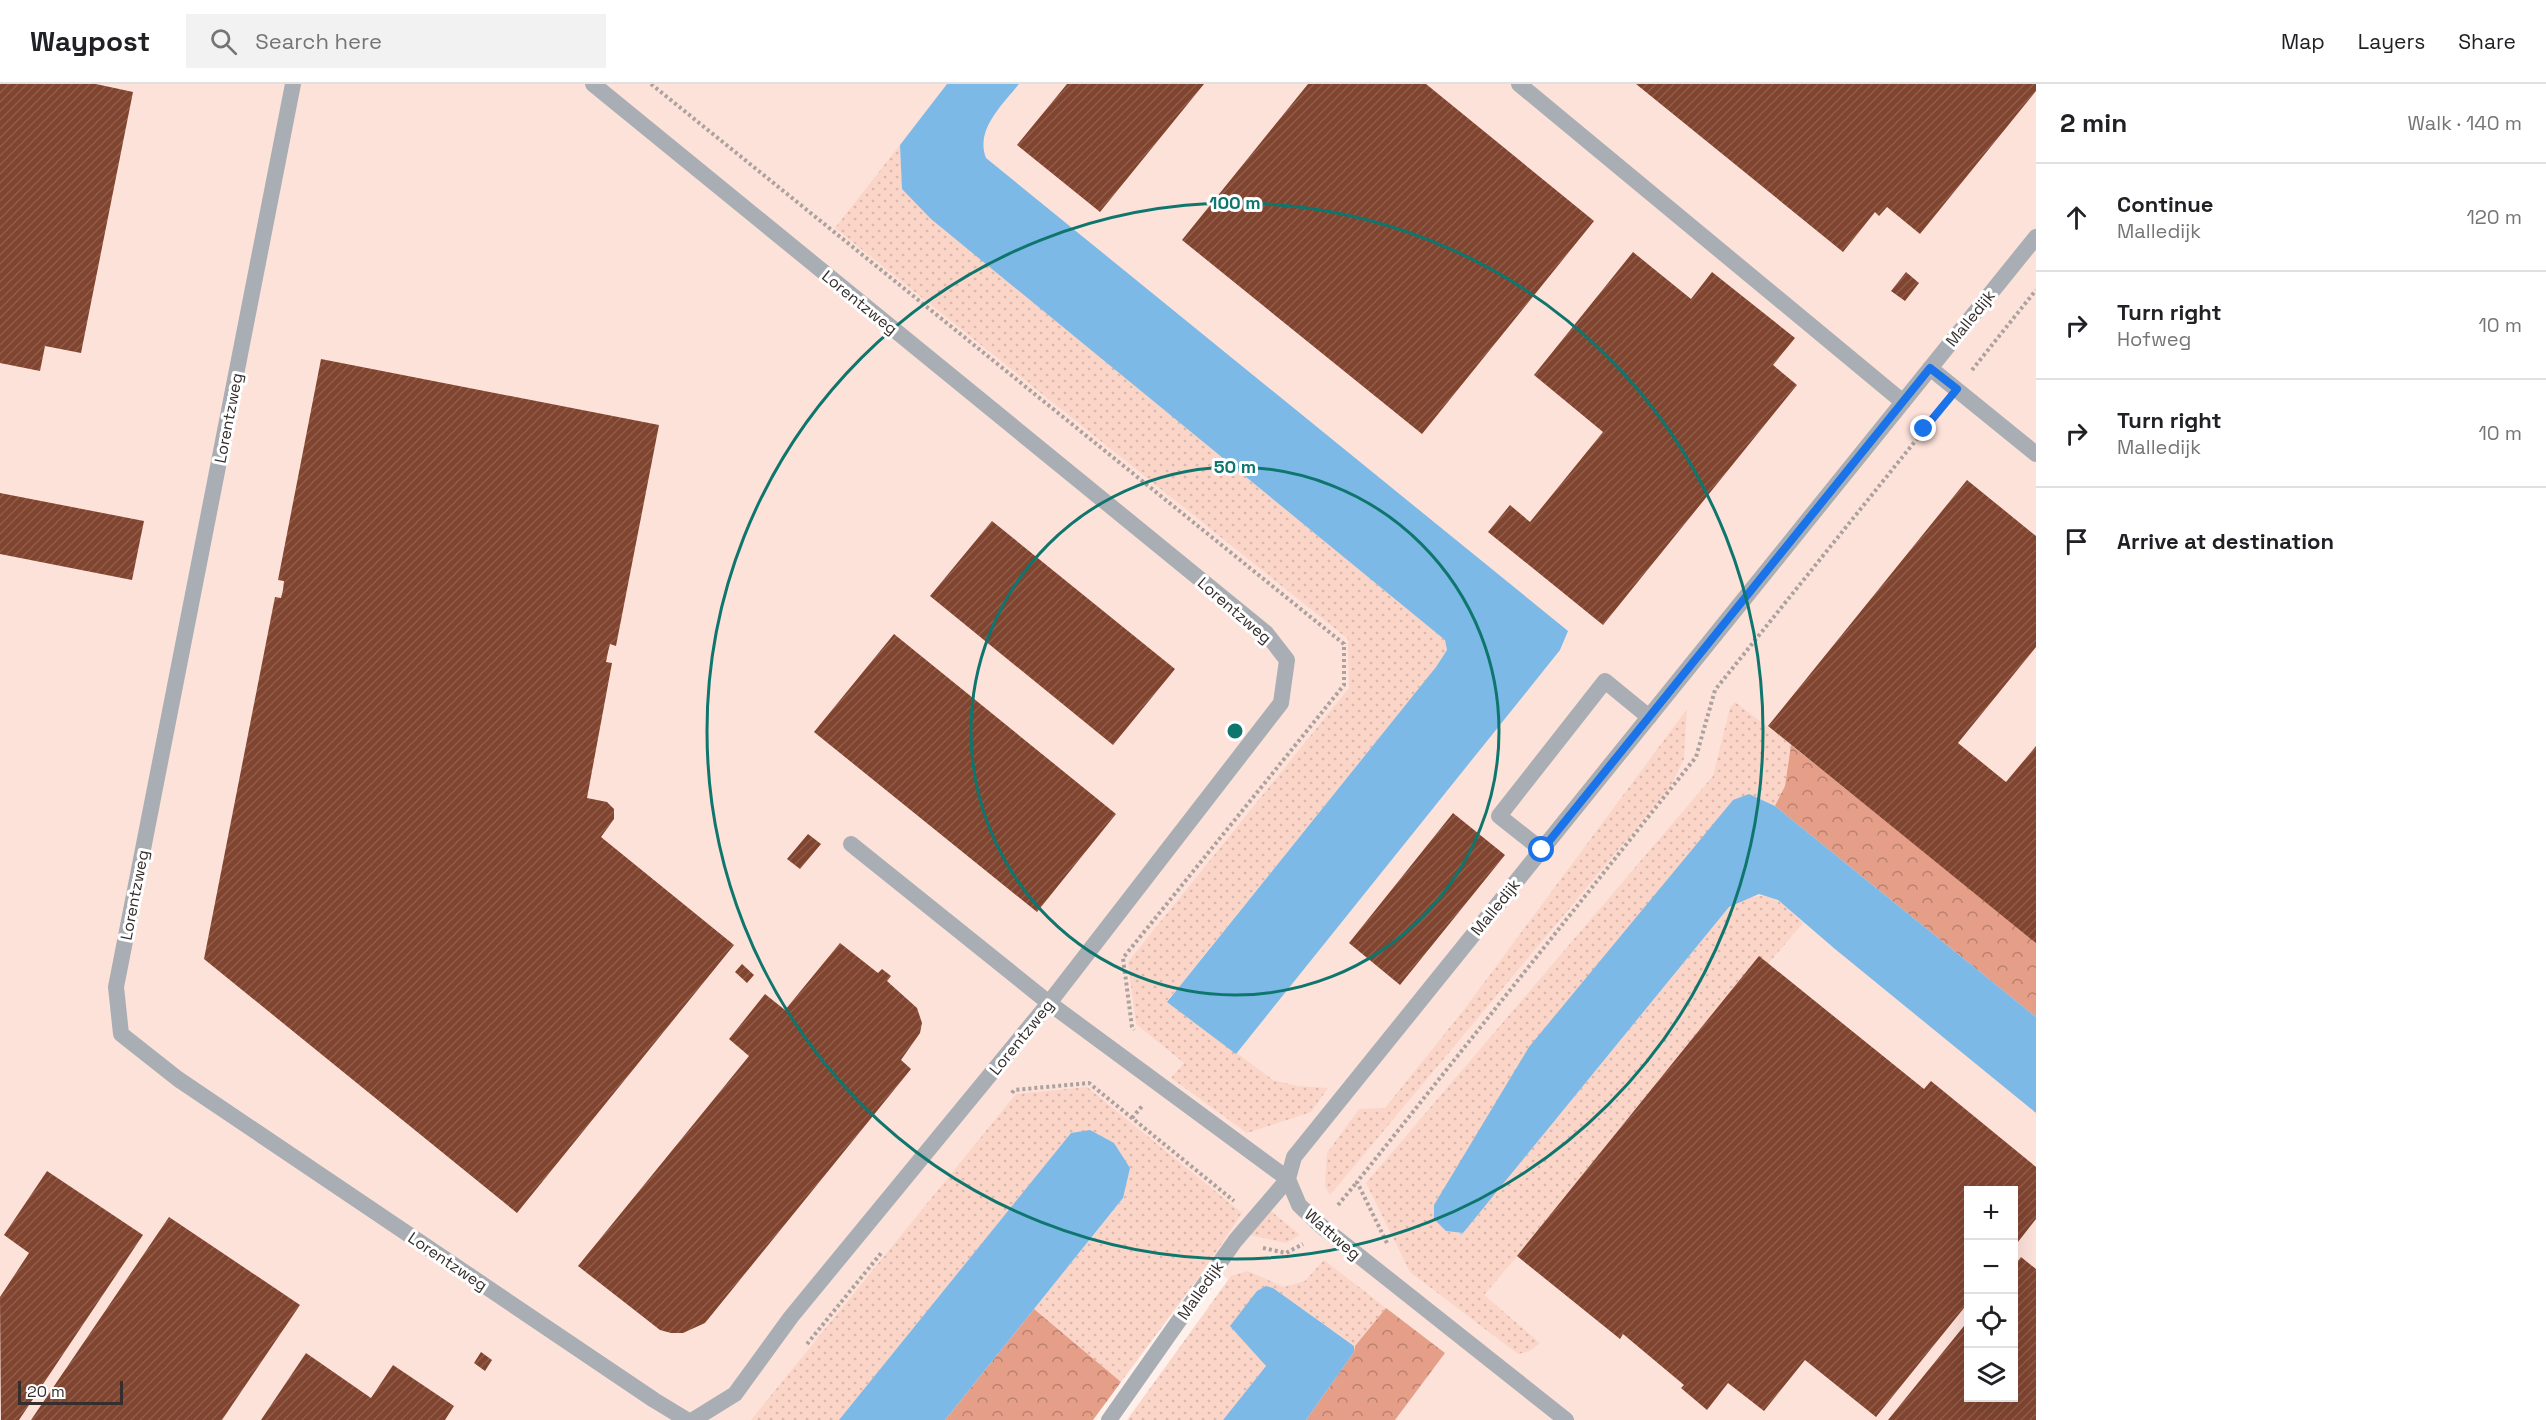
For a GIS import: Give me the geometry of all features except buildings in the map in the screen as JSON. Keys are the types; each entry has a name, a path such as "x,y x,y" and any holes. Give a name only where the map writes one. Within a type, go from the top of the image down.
{"street":[{"name":"Lorentzweg","path":"293,84 116,987 121,1034 178,1079 687,1420"},
{"name":"Lorentzweg","path":"592,84 1266,633 1287,660 1281,703 1049,1003 791,1317 735,1394 693,1420"},
{"path":"1519,84 1903,402"},
{"name":"Malledijk","path":"1109,1420 1235,1241 1288,1179 1294,1157 2036,237"},
{"path":"1930,368 2036,454"},
{"path":"1542,850 1498,816 1605,681 1649,717"},
{"name":"Wattweg","path":"851,844 1049,1003 1288,1179 1299,1205 1320,1225 1566,1420"}],"path":[{"path":"651,84 1344,644 1344,685 1123,958 1131,1027 1140,1035"},
{"name":"Malledijk","path":"1388,1244 1356,1182 1696,757 1715,690 2036,290"},
{"path":"1007,1099 1014,1090 1089,1083 1255,1219"},
{"path":"1132,1118 1159,1085"},
{"path":"805,1347 887,1246"}],"shaded area":[{"path":"0,84 2036,84 2036,1420 1264,1420 1307,1342 1092,1171 890,1420 0,1420"},
{"path":"900,145 902,189 932,219 1445,640 1447,650 1436,667 1167,1001 1273,1080 1297,1086 1328,1088 1311,1112 1247,1133 1171,1078 1184,1063 1136,1024 1128,962 1349,688 1348,639 835,228"},
{"path":"1735,702 1791,745 1785,786 1775,806 1763,800 1434,1205 1434,1219 1446,1231 1463,1233 1729,907 1753,897 1769,897 1777,900 1803,923 1484,1295 1540,1343 1530,1351 1518,1354 1410,1272 1366,1183 1713,776 1730,708"},
{"path":"1687,709 1684,759 1669,789 1330,1195 1325,1186 1327,1153 1359,1109 1385,1108 1463,1011"},
{"path":"1087,1087 1242,1213 1202,1273 1121,1382 1034,1309 1123,1198 1071,1133 839,1420 751,1420 1016,1094"},
{"path":"1270,1210 1300,1235 1286,1243 1250,1235"},
{"path":"1324,1260 1386,1308 1355,1346 1273,1288 1266,1286 1262,1360 1266,1366 1223,1420 1127,1420 1231,1276 1248,1271 1284,1287 1305,1281"}],"green space":[{"path":"1791,745 2036,942 2036,1017 1775,806 1785,786"},
{"path":"1386,1308 1445,1353 1395,1420 1306,1420 1354,1352 1355,1346"},
{"path":"1034,1309 1121,1382 1093,1420 945,1420"}],"water":[{"path":"947,84 1019,84 998,109 987,128 984,138 986,158 1568,631 1560,650 1236,1054 1167,1002 1436,667 1447,650 1445,640 931,219 902,189 900,145"},
{"path":"1749,794 1775,806 2036,1017 2036,1113 1778,900 1759,894 1729,907 1463,1233 1446,1231 1434,1219 1434,1205 1529,1047 1733,800"},
{"path":"1090,1130 1114,1143 1130,1168 1123,1198 945,1420 839,1420 1071,1133"},
{"path":"1266,1286 1273,1288 1354,1346 1354,1352 1306,1420 1223,1420 1266,1366 1230,1326 1257,1291"}],"route":[{"path":"1542,850 1930,368 1957,389 1924,429"}]}
